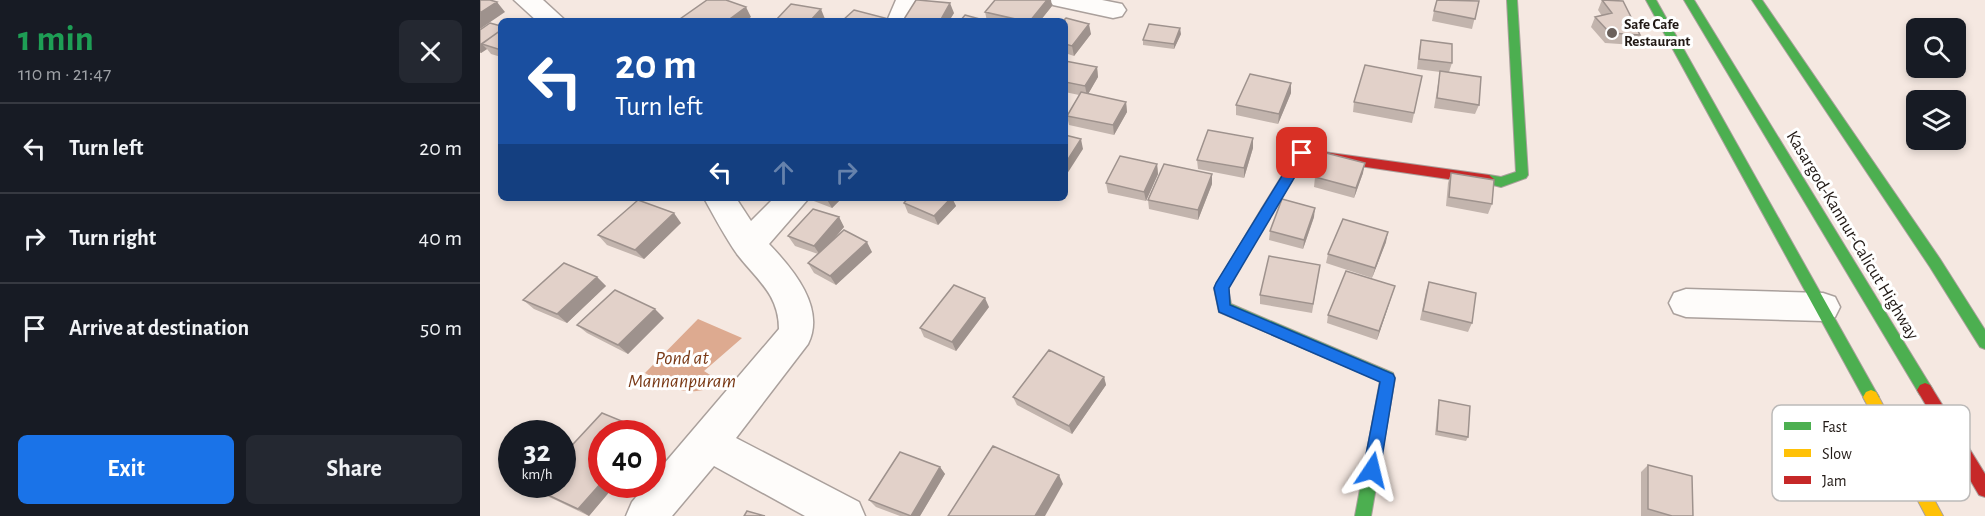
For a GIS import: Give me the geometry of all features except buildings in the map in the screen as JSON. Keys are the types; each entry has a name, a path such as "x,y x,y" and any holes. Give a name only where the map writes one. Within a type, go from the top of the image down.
{"main road":[{"path":"1363,516 1388,378 1224,308 1221,288 1302,153 1501,182 1522,175 1512,0"},
{"path":"1651,0 1876,405"},
{"name":"Kasargod-Kannur-Calicut Highway","path":"1689,0 1934,405"},
{"path":"1757,0 1929,253 1985,343"},
{"name":"Kasargod-Kannur-Calicut Highway","path":"1970,464 1985,489"},
{"path":"1927,501 1935,516"}],"street":[{"path":"527,0 549,18"},
{"path":"901,18 909,0"},
{"path":"1062,0 1113,10"},
{"path":"646,516 709,444 796,333 798,316 779,275 749,245 722,201"},
{"path":"749,245 790,201"},
{"path":"1686,303 1823,307"},
{"path":"709,444 845,516"}],"water":[{"name":"Pond at Mannanpuram","path":"698,319 742,338 704,371 724,384 701,390 683,390 666,385 645,373"}],"traffic: fast":[{"path":"1489,180 1501,182 1522,175 1512,0"},
{"path":"1651,0 1871,397"},
{"path":"1689,0 1925,390"},
{"path":"1757,0 1935,263 1985,343"},
{"path":"1267,211 1221,288 1224,308 1388,378 1363,516"}],"traffic: slow":[{"path":"1871,397 1875,405"},
{"path":"1927,501 1935,516"}],"traffic: jam":[{"path":"1267,211 1302,153 1489,180"},
{"path":"1925,390 1934,405"},
{"path":"1970,464 1985,489"}],"place":[{"name":"Safe Cafe Restaurant","path":"1612,33"}],"route":[{"path":"1302,153 1221,288 1224,308 1388,378 1372,470"}]}
